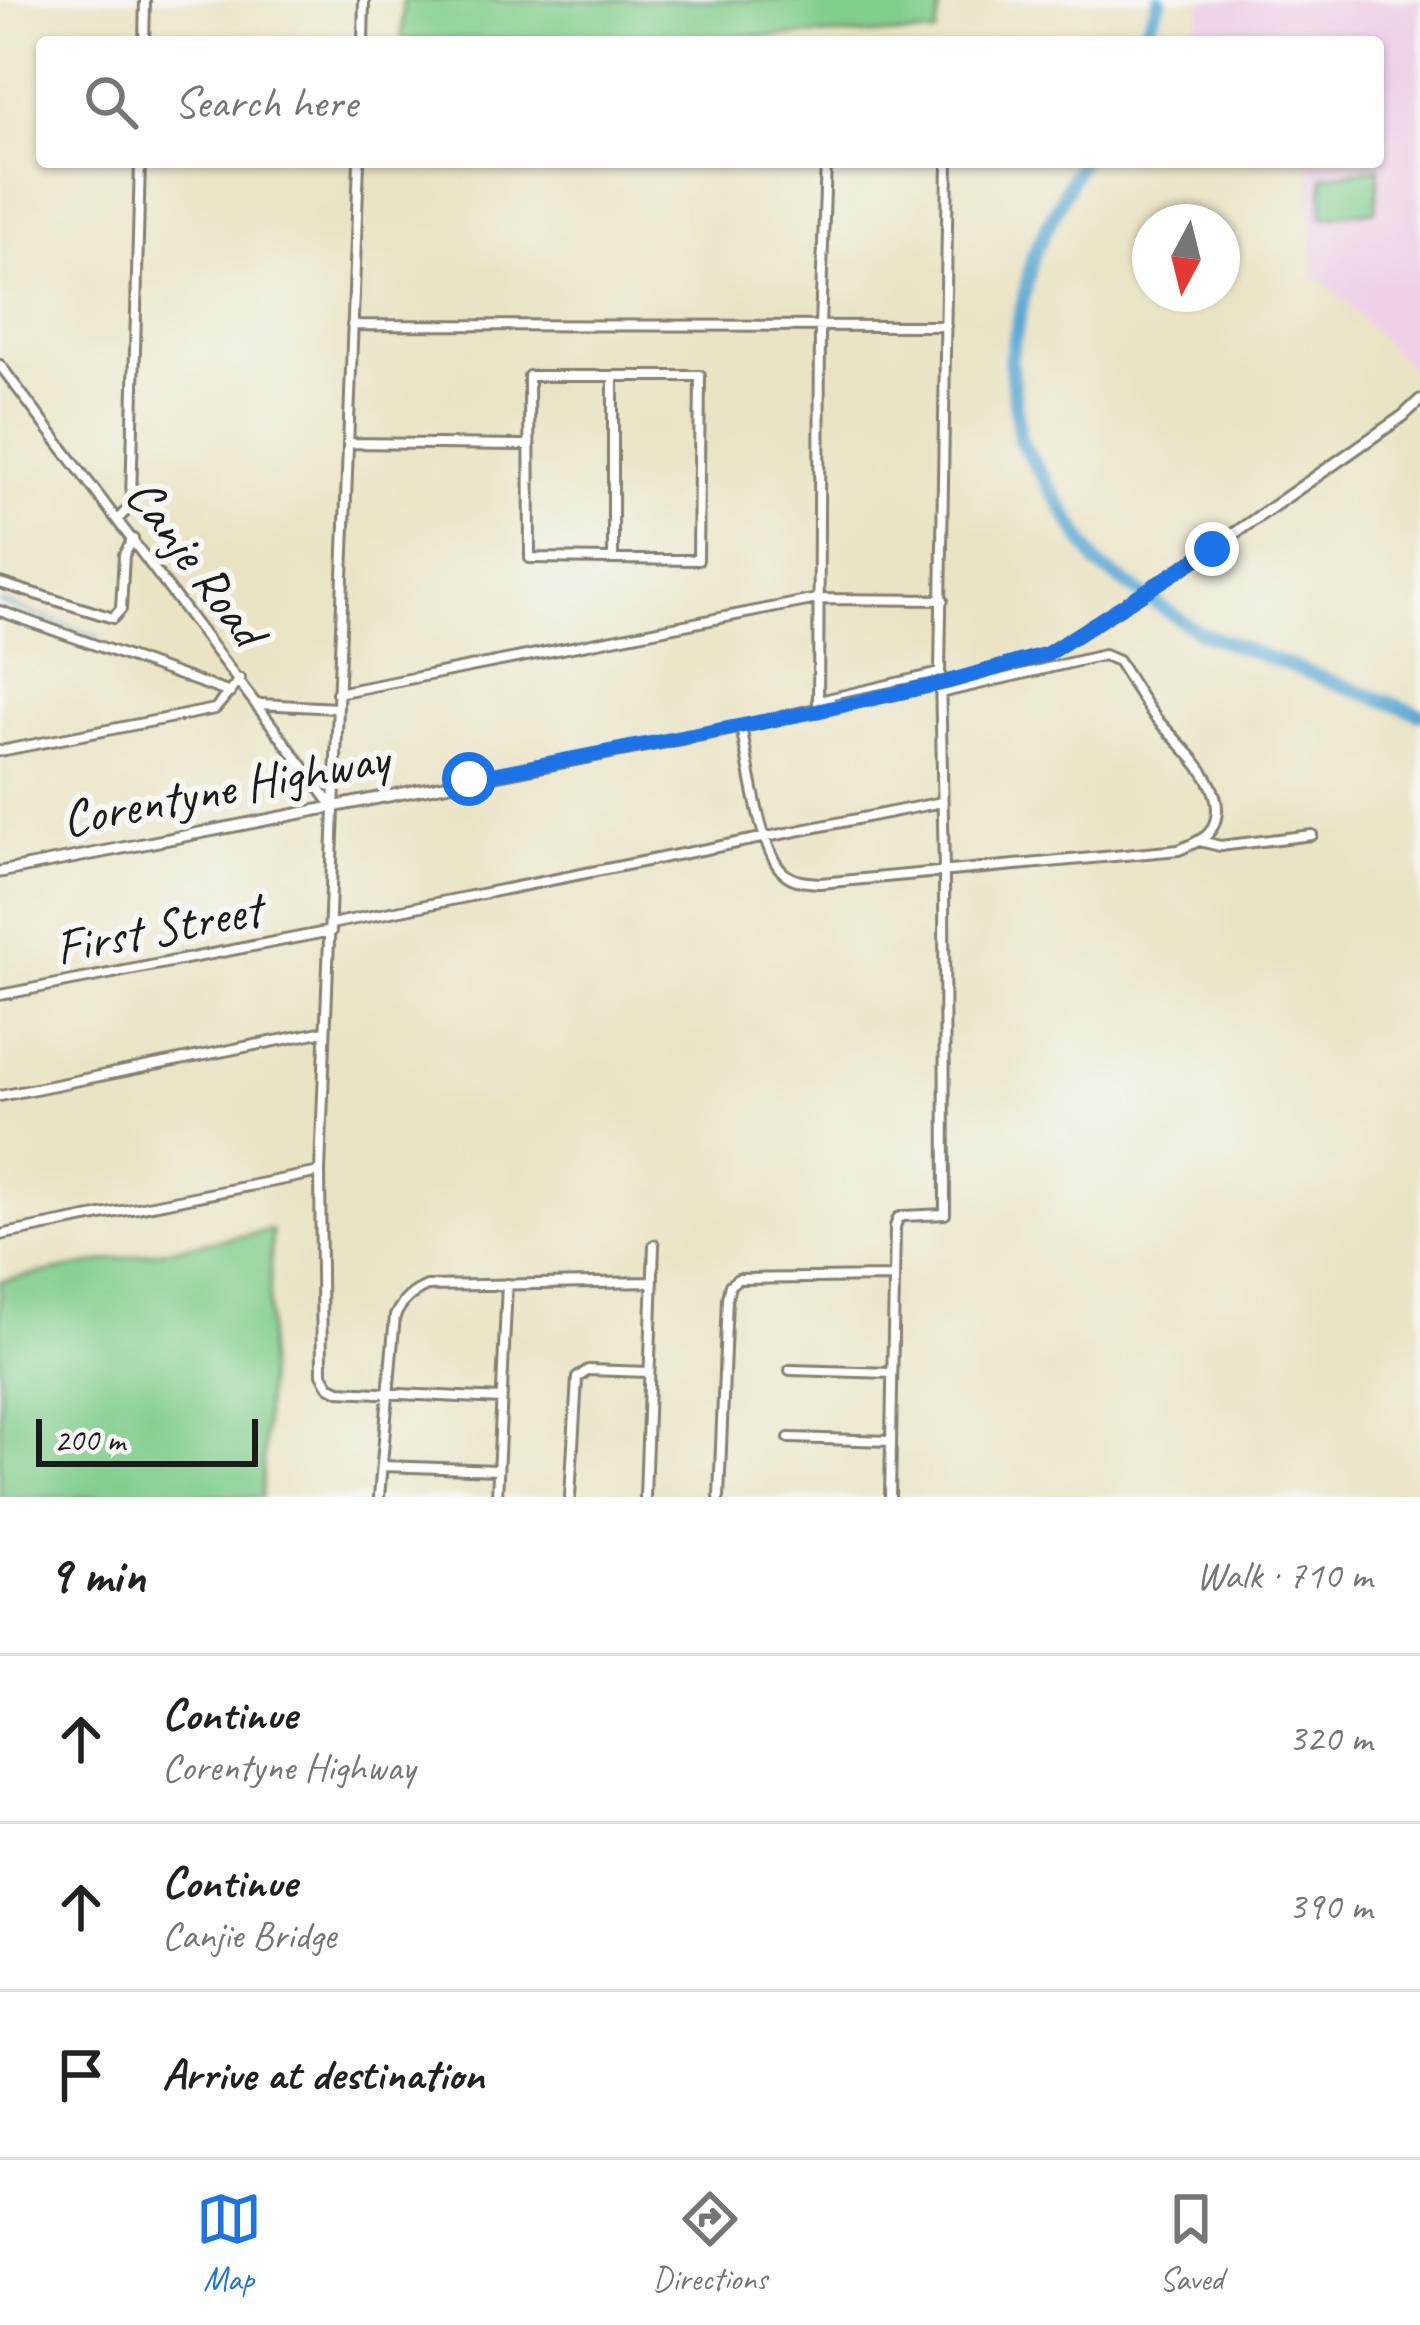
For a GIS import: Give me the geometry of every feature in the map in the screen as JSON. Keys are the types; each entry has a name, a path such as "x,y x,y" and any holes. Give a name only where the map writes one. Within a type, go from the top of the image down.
{"main road":[{"name":"Corentyne Highway","path":"0,872 741,727 818,706 947,682 1047,654 1212,549 1420,400"}],"street":[{"path":"143,36 145,0"},
{"path":"363,36 364,0"},
{"path":"118,519 131,500 140,168"},
{"path":"358,168 320,1172 322,1374 339,1391 501,1399"},
{"path":"826,168 818,706 940,673"},
{"path":"890,1497 895,1232 898,1218 945,1214 940,673 948,168"},
{"path":"352,325 946,326"},
{"name":"Canje Road","path":"0,364 333,806"},
{"path":"529,376 700,376 698,560 530,558 528,445 529,376"},
{"path":"613,376 613,559"},
{"path":"348,442 528,445"},
{"path":"0,583 113,618 122,609 124,555 133,539"},
{"path":"337,693 817,599 943,600"},
{"path":"0,611 230,693"},
{"path":"741,727 772,857 783,873 802,882 1179,850 1212,829 1216,806 1212,785 1112,657 940,694"},
{"path":"0,751 215,709 240,679"},
{"path":"258,704 337,708"},
{"name":"First Street","path":"0,995 943,802"},
{"path":"1198,841 1220,846 1312,835"},
{"path":"0,1096 325,1031"},
{"path":"0,1235 320,1172"},
{"path":"645,1497 654,1244"},
{"path":"719,1497 730,1285 738,1280 892,1276"},
{"path":"379,1497 395,1316 410,1294 427,1286 652,1282"},
{"path":"497,1497 507,1284"},
{"path":"570,1497 577,1378 588,1370 650,1372"},
{"path":"790,1370 892,1372"},
{"path":"789,1438 890,1441"},
{"path":"382,1466 498,1470"}],"shaded area":[{"path":"1203,0 1420,0 1420,378 1313,270 1310,168 1384,168 1384,36 1193,36"}],"green space":[{"path":"403,0 941,0 936,34 402,36"},
{"path":"1379,168 1376,210 1322,217 1323,176"},
{"path":"272,1230 262,1497 0,1497 0,1281"}],"waterway":[{"path":"1143,36 1160,0"},
{"path":"1077,168 1033,255 1010,360 1020,440 1098,565 1199,632 1420,714"},
{"path":"0,602 100,638"}],"route":[{"path":"469,779 818,711 1047,654 1212,549"}]}
